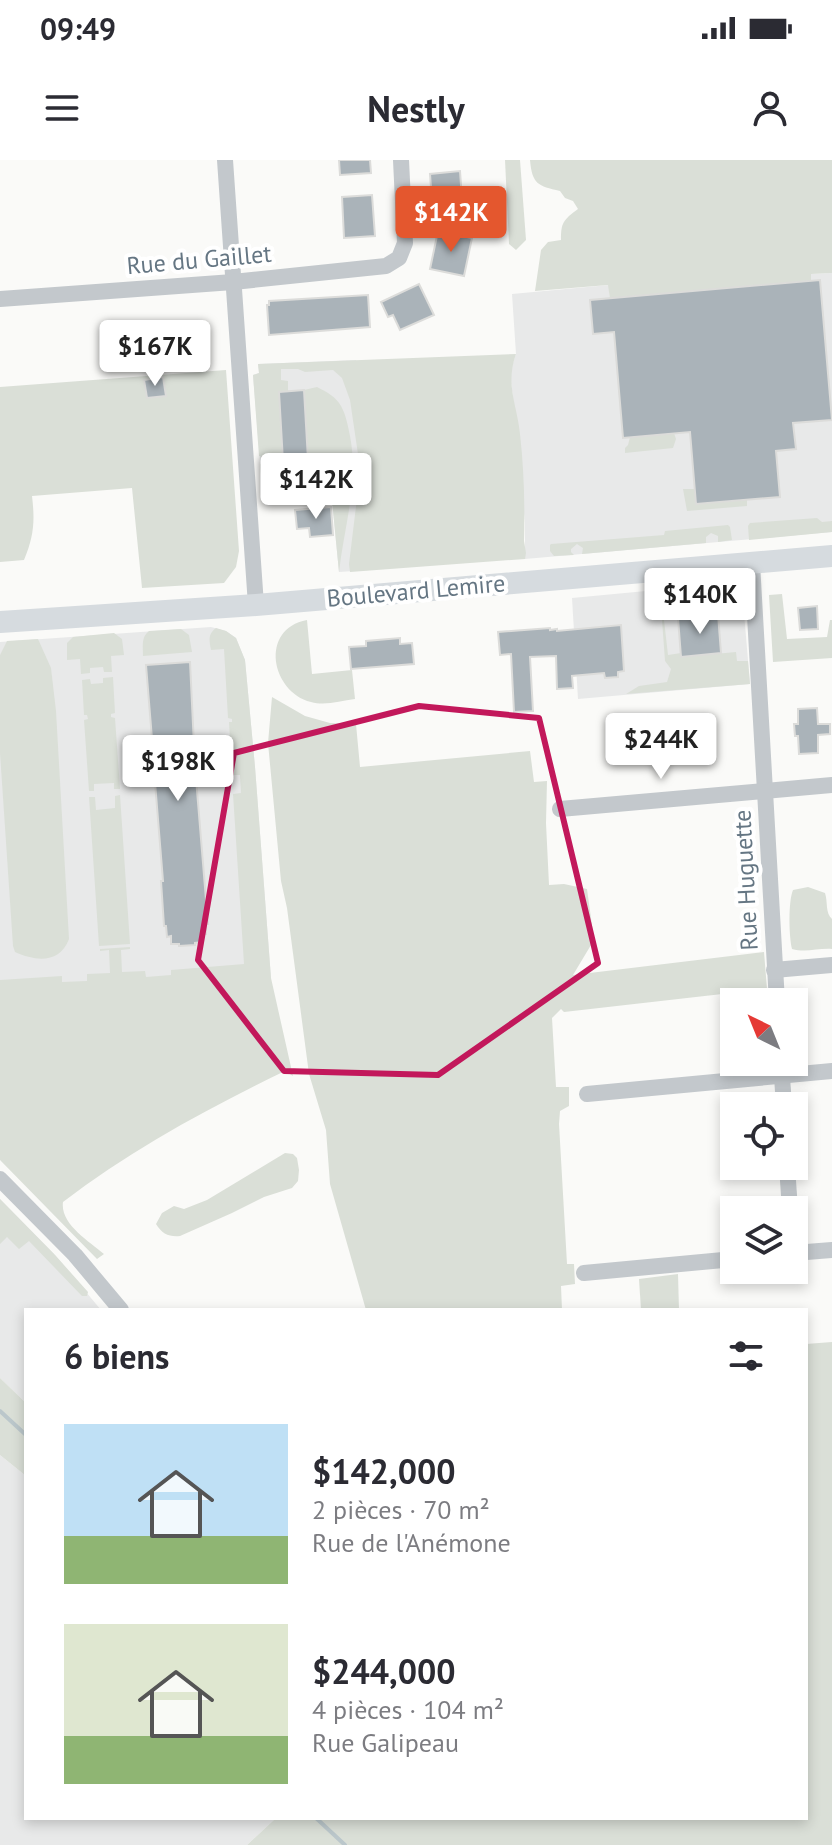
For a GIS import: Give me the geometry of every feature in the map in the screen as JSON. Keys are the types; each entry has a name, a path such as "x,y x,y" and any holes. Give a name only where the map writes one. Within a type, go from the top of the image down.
{"main road":[{"name":"Boulevard Lemire","path":"0,622 256,605 832,556"}],"street":[{"path":"225,160 256,605"},
{"name":"Rue du Gaillet","path":"0,299 233,282 386,266 399,258 406,239 401,160"},
{"name":"Rue Huguette","path":"752,563 776,988"},
{"path":"560,809 832,785"},
{"path":"774,970 832,965"},
{"path":"808,1070 832,1071"},
{"path":"587,1094 721,1076"},
{"path":"0,1179 75,1255 119,1308"},
{"path":"808,1252 832,1250"},
{"path":"584,1273 720,1260"}],"highlighted area":[{"path":"419,706 539,718 598,963 438,1075 284,1071 198,960 234,753"}],"shaded area":[{"path":"505,160 520,160 526,240 516,250 509,244"},
{"path":"530,160 832,160 832,273 811,274 811,281 610,299 608,285 535,291 541,250 548,242 561,240 564,222 578,209 560,191 538,183 532,174"},
{"path":"832,273 832,532 525,559 525,523 511,380 516,354 512,294 609,285 610,298 811,280 811,274"},
{"path":"516,354 512,385 522,461 525,559 350,572 359,461 350,400 342,378 333,370 305,372 281,369 281,380 288,381 288,391 279,392 284,479 309,477 304,390 317,387 328,393 339,403 346,417 353,471 339,572 330,480 262,486 260,464 264,463 263,457 259,456 253,375 259,373 258,364"},
{"path":"356,360 369,570 339,572 330,480 262,486 253,375 259,373 258,364"},
{"path":"226,370 239,551 236,567 224,583 142,588 132,488 32,496 33,528 24,560 0,562 0,387"},
{"path":"674,433 673,448 625,453 630,437"},
{"path":"683,489 695,489 696,504 747,500 747,506 687,511"},
{"path":"817,518 822,522 832,521 832,532 749,540 750,523"},
{"path":"728,525 732,540 718,542 718,536 711,533 706,537 706,543 582,554 583,548 577,544 571,549 574,555 554,556 550,551 551,544 664,535 665,531"},
{"path":"720,584 734,590 743,601 750,684 578,699 572,598"},
{"path":"720,584 738,595 745,614 734,614 728,600 720,595 714,599 690,601 685,596 684,588"},
{"path":"782,594 787,639 827,637 832,620 832,658 773,662 769,595"},
{"path":"307,620 312,674 352,670 355,699 316,703 297,696 287,686 276,661 277,647 282,635 292,626"},
{"path":"662,620 668,655 681,653 682,657 736,652 737,661 748,661 750,684 626,694 639,686 667,682 671,669 665,661"},
{"path":"211,627 236,638 245,660 271,978 0,996 0,642"},
{"path":"216,628 236,638 245,660 271,978 293,1076 285,1071 198,1115 115,1165 63,1202 63,1210 71,1225 104,1254 97,1259 0,1160 0,980 62,976 62,982 87,981 87,974 110,973 109,950 100,949 130,947 121,950 122,972 145,971 146,977 171,975 171,970 244,964 233,794 241,793 240,775 232,775 229,722 232,719 228,718 224,649 211,650 210,646 210,635"},
{"path":"181,629 189,635 192,652 143,656 146,633"},
{"path":"114,633 122,639 124,655 111,656 112,672 104,672 103,667 90,668 90,673 81,674 80,659 67,660 67,643 73,637"},
{"path":"38,639 51,668 56,711 69,939 60,953 39,959 15,952 13,946 0,753 0,655 7,641"},
{"path":"113,677 115,713 111,717 115,718 120,789 114,789 114,783 94,784 94,791 89,791 84,720 88,719 84,715 82,680 90,679 91,684 103,683 103,678"},
{"path":"272,697 305,716 330,723 356,724 360,767 530,751 534,782 547,781 549,885 564,884 587,889 594,940 573,975 764,952 767,988 720,988 720,994 564,1012 561,1009 552,1018 556,1087 569,1087 569,1106 560,1111 559,1124 567,1264 574,1264 575,1284 561,1286 562,1308 365,1308 330,1184 326,1130 309,1074 281,881 268,743"},
{"path":"120,795 130,944 99,946 89,797 95,797 96,810 115,808 115,796"},
{"path":"808,887 825,893 832,919 832,949 792,949 791,895 793,890"},
{"path":"285,1153 297,1158 298,1181 292,1188 264,1197 180,1236 166,1234 156,1224 162,1213 174,1206 184,1209 207,1200"},
{"path":"0,1199 55,1255 99,1308 24,1308 24,1401 0,1378"},
{"path":"0,1199 55,1255 88,1292 87,1296 82,1296 29,1241 19,1249 7,1237 0,1244"},
{"path":"678,1274 679,1308 641,1308 639,1279"},
{"path":"832,1342 832,1845 247,1845 274,1820 808,1820 808,1344"},
{"path":"0,1378 24,1401 24,1474 0,1455"},
{"path":"0,1455 24,1474 24,1820 274,1820 247,1845 0,1845"}],"building":[{"path":"339,160 370,160 371,173 340,175"},
{"path":"460,171 463,213 433,216 430,174"},
{"path":"372,195 375,236 344,238 342,197"},
{"path":"438,231 472,238 464,276 430,269"},
{"path":"820,280 832,420 793,423 796,449 776,451 780,497 696,504 690,432 623,438 614,332 593,334 590,300"},
{"path":"419,284 434,315 400,330 393,315 388,317 381,302"},
{"path":"368,295 370,327 269,335 269,301"},
{"path":"163,377 166,396 147,398 144,380"},
{"path":"304,390 309,477 284,479 279,392"},
{"path":"331,507 333,535 310,537 309,528 297,529 295,510"},
{"path":"817,606 818,629 800,630 798,608"},
{"path":"718,614 721,653 681,657 678,618"},
{"path":"621,625 624,671 618,672 618,677 605,678 604,673 572,676 573,688 557,689 556,656 530,657 533,711 514,712 511,654 500,655 498,632"},
{"path":"400,638 400,644 412,643 414,664 351,669 349,647 366,646 366,641"},
{"path":"190,662 208,924 206,934 202,934 203,942 179,946 171,944 171,936 167,937 164,926 154,739 146,665"},
{"path":"817,708 818,724 830,724 830,734 818,735 818,753 799,754 794,724 798,724 798,709"}],"waterway":[{"path":"0,1411 24,1433"},
{"path":"318,1820 345,1845"}]}
